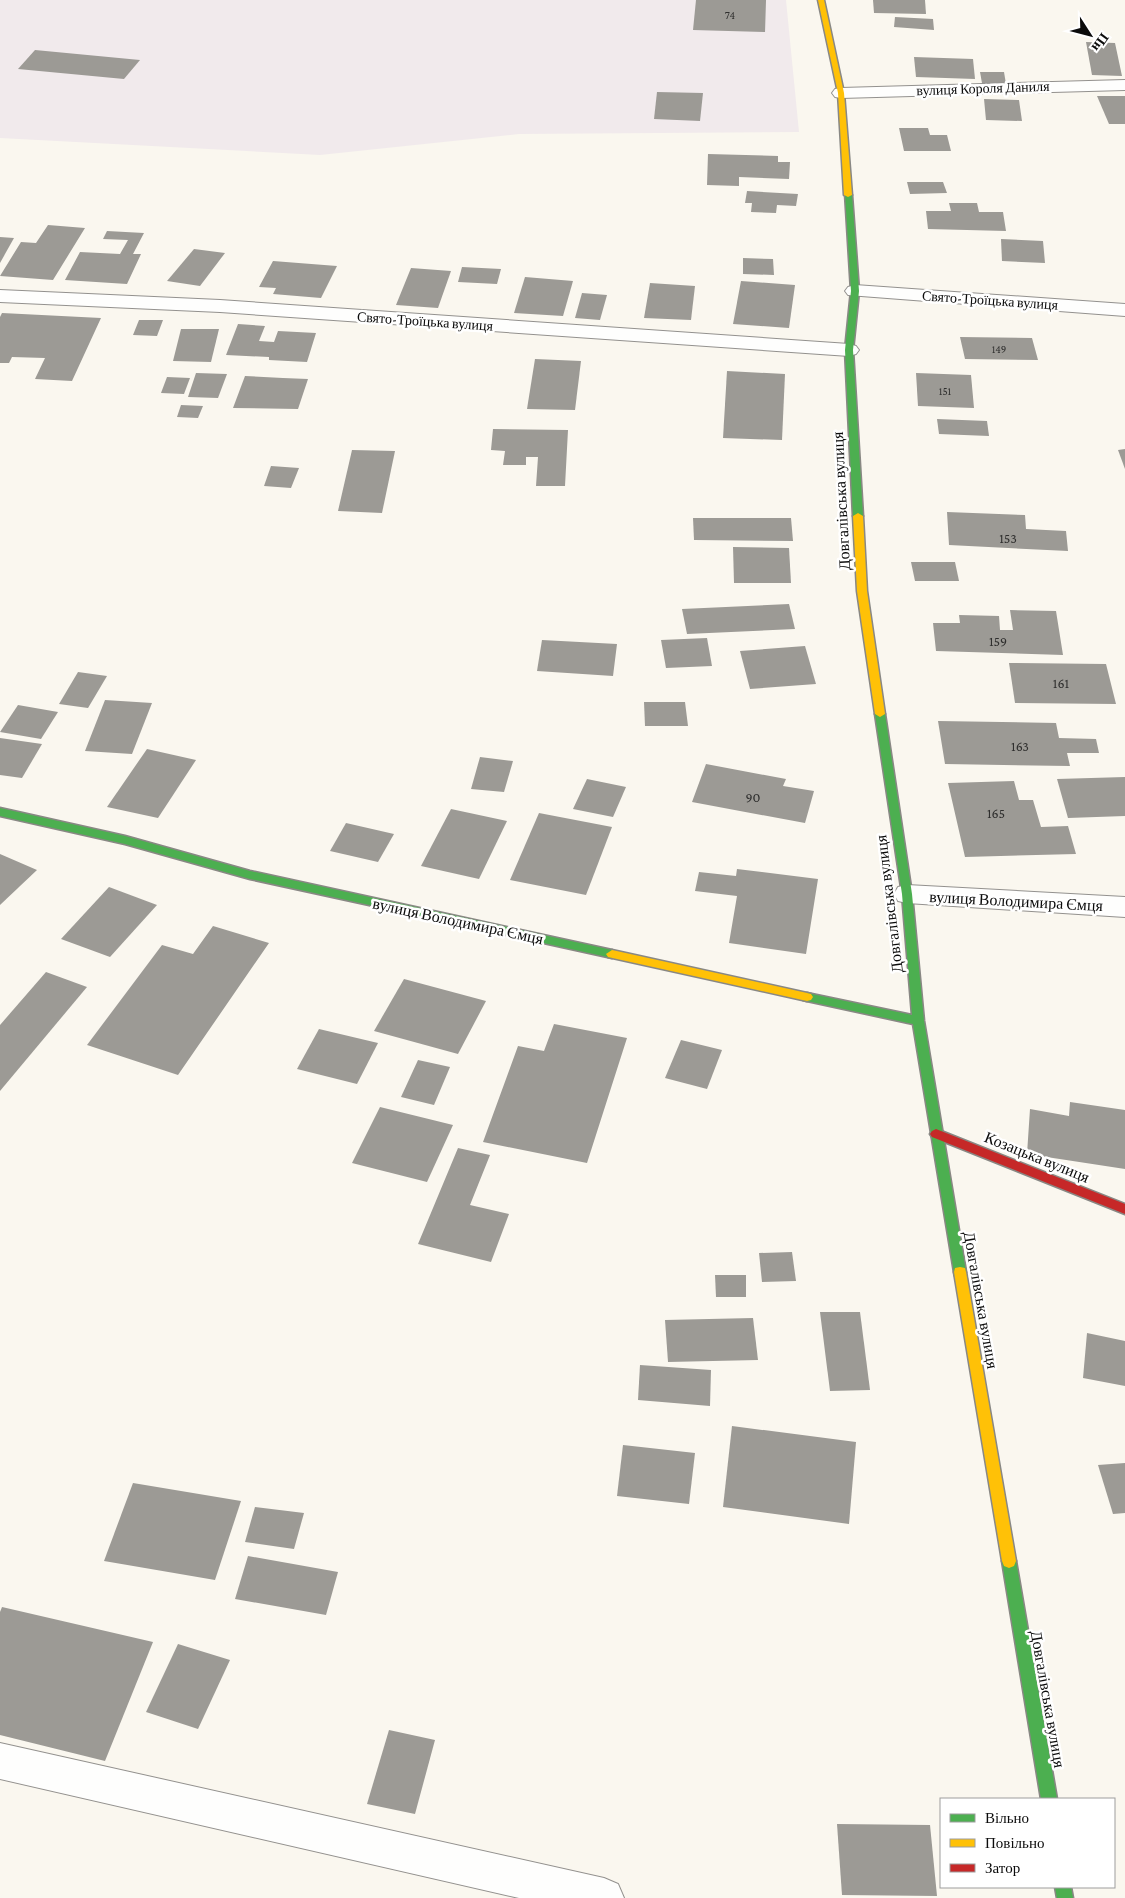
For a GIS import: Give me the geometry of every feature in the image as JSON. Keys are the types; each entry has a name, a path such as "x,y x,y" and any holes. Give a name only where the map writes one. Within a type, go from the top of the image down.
{"street":[{"name":"Довгалівська вулиця","path":"821,0 841,93 856,291 849,350 862,591 907,894 918,1021 1049,1798"},
{"name":"вулиця Короля Даниля","path":"841,93 1125,84"},
{"name":"Свято-Троїцька вулиця","path":"856,291 1125,310"},
{"name":"Свято-Троїцька вулиця","path":"0,296 230,307 849,350"},
{"name":"вулиця Володимира Ємця","path":"0,812 125,840 250,875 918,1021"},
{"name":"вулиця Володимира Ємця","path":"907,894 1125,907"},
{"name":"Козацька вулиця","path":"936,1134 1125,1209"},
{"path":"0,1761 604,1898"}],"shaded area":[{"path":"0,0 786,0 799,132 519,134 320,155 0,138"}],"building":[{"path":"696,0 766,0 765,32 693,30"},
{"path":"873,0 925,0 926,14 874,13"},
{"path":"895,17 933,19 934,30 894,27"},
{"path":"1086,42 1115,43 1122,76 1092,75"},
{"path":"35,50 140,60 124,79 18,69"},
{"path":"914,57 973,59 975,79 916,77"},
{"path":"980,72 1004,72 1006,84 982,83"},
{"path":"657,92 703,93 700,121 654,119"},
{"path":"1097,96 1125,96 1125,124 1109,124"},
{"path":"984,99 1019,100 1022,121 986,120"},
{"path":"899,128 928,128 930,135 947,135 951,151 904,151"},
{"path":"708,154 778,156 778,162 790,162 789,179 739,177 739,186 707,185"},
{"path":"907,182 943,182 947,193 910,194"},
{"path":"747,191 798,194 796,206 777,205 776,213 751,212 752,203 745,203"},
{"path":"949,203 977,203 979,212 1003,212 1006,231 928,229 926,211 951,211"},
{"path":"48,225 85,228 53,280 0,276 21,242 36,243"},
{"path":"107,231 144,233 133,254 141,254 127,284 65,280 80,252 120,254 128,240 103,239"},
{"path":"0,237 14,238 0,263"},
{"path":"1001,239 1043,241 1045,263 1002,261"},
{"path":"194,249 225,253 200,286 167,281"},
{"path":"743,258 773,259 774,275 743,274"},
{"path":"273,261 337,266 321,298 273,294 276,288 259,287"},
{"path":"462,267 501,269 497,284 458,282"},
{"path":"411,268 451,271 438,308 396,305"},
{"path":"525,277 573,281 563,316 514,313"},
{"path":"741,281 795,285 789,328 733,324"},
{"path":"650,283 695,286 691,320 644,318"},
{"path":"582,293 607,295 600,320 575,318"},
{"path":"2,313 101,318 72,381 35,379 45,358 12,357 9,363 0,363 0,317"},
{"path":"139,320 163,320 157,336 133,335"},
{"path":"238,324 265,326 259,341 274,342 278,331 316,333 307,362 269,360 269,357 226,355"},
{"path":"181,329 219,329 211,362 173,361"},
{"path":"960,337 1032,338 1038,360 965,359"},
{"path":"535,359 581,361 575,410 527,409"},
{"path":"727,371 785,374 782,440 723,438"},
{"path":"196,373 227,374 218,398 188,397"},
{"path":"916,373 971,375 974,408 918,406"},
{"path":"245,376 308,379 298,409 233,408"},
{"path":"167,377 190,378 184,394 161,393"},
{"path":"181,405 203,406 198,418 177,417"},
{"path":"937,419 987,421 989,436 939,434"},
{"path":"493,429 568,430 565,486 536,486 538,457 526,457 526,465 503,465 505,451 491,450"},
{"path":"1125,449 1125,469 1118,450"},
{"path":"352,450 395,451 382,513 338,511"},
{"path":"271,466 299,468 291,488 264,486"},
{"path":"947,512 1025,515 1026,529 1066,531 1068,551 949,545"},
{"path":"693,518 791,518 793,541 694,540"},
{"path":"733,547 789,548 791,583 734,583"},
{"path":"911,562 955,562 959,581 915,581"},
{"path":"789,604 795,629 687,634 682,609"},
{"path":"1010,610 1056,611 1063,655 936,651 933,623 960,623 959,615 999,616 1000,630 1013,630"},
{"path":"707,638 712,666 666,668 661,640"},
{"path":"542,640 617,644 613,676 537,671"},
{"path":"805,646 816,684 750,689 740,651"},
{"path":"1009,663 1106,664 1116,704 1015,703"},
{"path":"78,672 107,676 88,708 59,704"},
{"path":"105,700 152,703 132,754 85,751"},
{"path":"644,702 685,702 688,726 645,726"},
{"path":"18,705 58,712 41,739 0,732"},
{"path":"938,721 1056,723 1059,738 1096,739 1099,753 1067,753 1070,766 945,764"},
{"path":"0,738 42,744 22,778 0,775"},
{"path":"147,749 196,760 158,818 107,807"},
{"path":"480,757 513,761 504,792 471,789"},
{"path":"706,764 786,779 783,786 814,791 805,823 692,802"},
{"path":"1125,777 1125,816 1068,818 1057,779"},
{"path":"587,779 626,787 613,817 573,809"},
{"path":"1014,781 1019,800 1033,800 1041,827 1068,826 1076,854 965,857 948,783"},
{"path":"451,809 507,821 479,879 421,866"},
{"path":"539,813 612,827 586,895 510,880"},
{"path":"346,823 394,834 378,862 330,851"},
{"path":"0,854 37,870 0,905"},
{"path":"737,869 818,879 806,954 729,943 737,896 695,891 699,872 736,876"},
{"path":"109,887 157,905 110,957 61,939"},
{"path":"213,926 269,943 178,1075 87,1045 162,945 193,954"},
{"path":"46,972 87,987 0,1091 0,1025"},
{"path":"404,979 486,1001 458,1054 374,1031"},
{"path":"554,1024 627,1038 587,1163 483,1142 518,1046 544,1051"},
{"path":"319,1029 378,1043 357,1084 297,1069"},
{"path":"681,1040 722,1050 707,1089 665,1078"},
{"path":"418,1060 450,1067 434,1105 401,1097"},
{"path":"1070,1102 1125,1110 1125,1169 1027,1154 1030,1109 1069,1116"},
{"path":"380,1107 453,1125 427,1182 352,1163"},
{"path":"458,1148 490,1155 470,1205 509,1214 491,1262 418,1244"},
{"path":"792,1252 796,1281 762,1282 759,1253"},
{"path":"715,1275 746,1275 746,1297 716,1297"},
{"path":"820,1312 860,1312 870,1390 830,1391"},
{"path":"753,1318 758,1360 668,1362 665,1320"},
{"path":"1087,1333 1125,1341 1125,1386 1083,1378"},
{"path":"640,1365 711,1370 710,1406 638,1400"},
{"path":"732,1426 856,1442 849,1524 723,1507"},
{"path":"623,1445 695,1453 689,1504 617,1496"},
{"path":"1125,1463 1125,1513 1113,1514 1098,1465"},
{"path":"133,1483 241,1501 215,1580 104,1561"},
{"path":"255,1507 304,1513 294,1549 245,1542"},
{"path":"248,1556 338,1572 326,1615 235,1599"},
{"path":"2,1607 153,1642 105,1761 0,1735 0,1612"},
{"path":"178,1644 230,1660 198,1729 146,1712"},
{"path":"389,1730 435,1740 415,1814 367,1804"},
{"path":"837,1824 930,1825 937,1896 842,1895"}],"traffic: fast":[{"path":"848,195 855,291 849,350 858,516"},
{"path":"880,714 907,894 918,1021 960,1272"},
{"path":"0,812 125,840 250,875 612,954"},
{"path":"807,997 918,1021"},
{"path":"1009,1561 1049,1798"},
{"path":"1063,1888 1065,1898"}],"traffic: slow":[{"path":"821,0 841,93 848,195"},
{"path":"858,516 862,591 880,714"},
{"path":"612,954 807,997"},
{"path":"960,1272 1009,1561"}],"traffic: jam":[{"path":"936,1134 1125,1209"}]}
